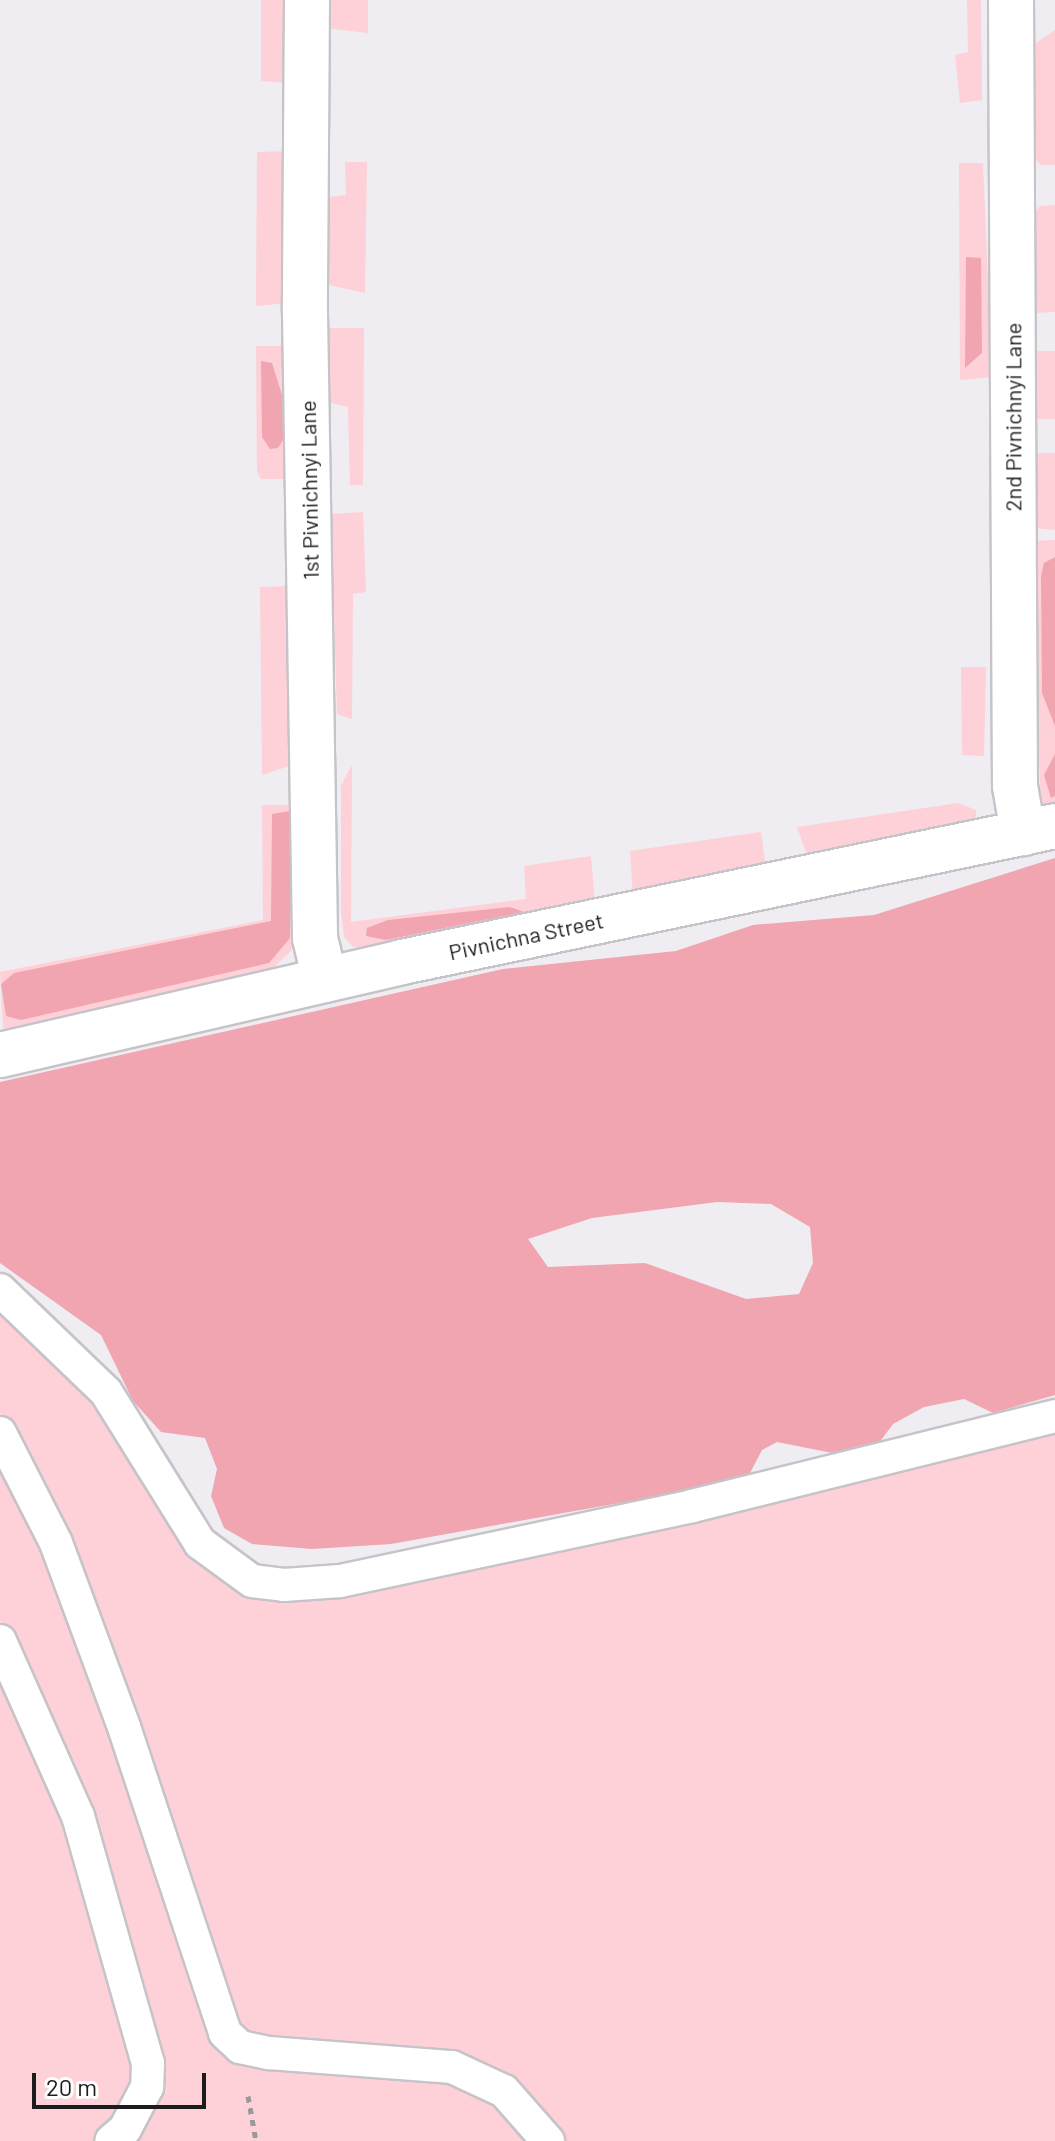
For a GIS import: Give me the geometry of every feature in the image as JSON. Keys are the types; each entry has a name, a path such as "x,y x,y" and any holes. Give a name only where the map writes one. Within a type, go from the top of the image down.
{"street":[{"name":"1st Pivnichnyi Lane","path":"307,0 305,313 315,938 325,980"},
{"name":"2nd Pivnichnyi Lane","path":"1011,0 1015,786 1039,830"},
{"name":"Pivnichna Street","path":"0,1055 96,1037 325,980 1039,830"}],"lane":[{"path":"0,1290 106,1392 200,1543 252,1581 284,1585 340,1581 692,1506 1055,1416"},
{"path":"0,1433 56,1543 124,1727 225,2033 240,2047 269,2053 452,2067 504,2091 548,2141"},
{"path":"0,1641 78,1816 148,2063 147,2087 125,2129 111,2141"}],"shaded area":[{"path":"261,0 291,0 291,83 261,81"},
{"path":"327,0 368,0 368,33 325,28"},
{"path":"967,0 981,0 982,100 960,103 955,55 968,52"},
{"path":"1055,30 1055,165 1041,165 1036,160 1036,43"},
{"path":"290,151 289,303 256,306 257,152"},
{"path":"345,162 367,162 365,293 320,283 319,198 346,195"},
{"path":"959,163 983,163 992,377 960,380"},
{"path":"1055,205 1055,312 1035,313 1036,211 1040,206"},
{"path":"966,257 981,258 982,353 965,368"},
{"path":"325,328 364,328 363,485 350,485 348,407 328,402"},
{"path":"256,346 289,346 291,479 261,479 257,471"},
{"path":"1034,351 1055,351 1055,419 1034,419"},
{"path":"261,361 272,363 282,395 285,437 278,448 270,449 262,437"},
{"path":"1033,453 1055,453 1055,530 1033,528"},
{"path":"363,512 366,592 353,594 352,719 337,714 331,514"},
{"path":"1055,540 1055,810 1052,810 1042,803 1040,788 1033,541"},
{"path":"1055,557 1055,726 1042,693 1041,576 1044,563"},
{"path":"293,586 295,764 262,775 260,587"},
{"path":"961,667 986,667 984,756 962,755"},
{"path":"1055,754 1055,796 1051,798 1044,775"},
{"path":"352,765 351,922 526,899 524,866 591,856 595,904 363,949 352,946 344,937 341,912 341,786"},
{"path":"958,803 976,810 976,817 967,824 808,858 797,827"},
{"path":"262,805 297,805 297,927 291,951 271,970 3,1029 0,972 263,920"},
{"path":"290,811 290,938 269,963 21,1020 6,1016 1,984 14,973 271,921 272,814"},
{"path":"761,832 766,868 633,896 630,851"},
{"path":"1055,858 1055,1395 993,1413 964,1399 924,1407 893,1424 876,1447 853,1457 777,1442 762,1450 749,1475 736,1482 391,1544 312,1549 252,1544 224,1528 211,1496 217,1469 205,1438 161,1432 133,1401 101,1335 0,1263 0,1082 503,969 676,951 753,925 874,915","holes":["717,1202 771,1204 810,1227 813,1263 799,1294 746,1299 645,1263 548,1267 528,1239 592,1218"]},
{"path":"510,907 524,912 386,940 366,936 367,928 388,920"},
{"path":"0,1304 97,1402 247,1587 1055,1426 1055,2141 0,2141"}]}
